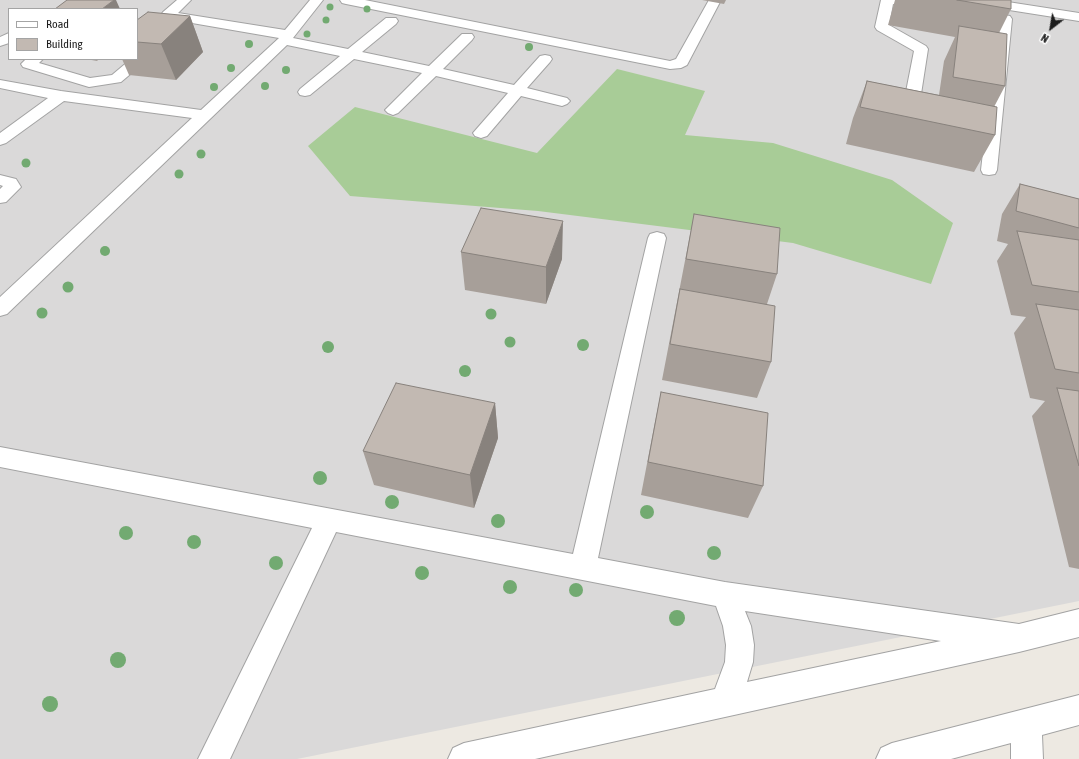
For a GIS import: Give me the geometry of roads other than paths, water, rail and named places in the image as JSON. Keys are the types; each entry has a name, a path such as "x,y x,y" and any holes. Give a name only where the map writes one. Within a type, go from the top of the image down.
{"street":[{"path":"185,0 168,15 286,37 350,54 433,71 562,101"},
{"path":"0,309 286,37 317,0"},
{"path":"346,0 670,65 676,65 682,62 714,2"},
{"path":"911,107 921,49 882,27 888,0 936,8"},
{"path":"1019,0 1079,10"},
{"path":"969,6 1079,17"},
{"path":"969,6 1005,19 989,170"},
{"path":"305,92 392,21"},
{"path":"393,110 467,37"},
{"path":"138,60 161,40"},
{"path":"481,133 545,59"},
{"path":"34,60 28,64 89,83"},
{"path":"0,140 65,96 89,83 116,79 138,60"},
{"path":"0,84 65,96 203,115"},
{"path":"0,180 10,183 12,187 0,198"},
{"path":"583,568 657,238"},
{"path":"0,457 725,595 1020,638"},
{"path":"214,759 329,520"},
{"path":"725,595 737,626 740,645 739,662 726,701"},
{"path":"464,759 1077,626"},
{"path":"892,759 1079,710"},
{"path":"1026,724 1027,759"}]}
